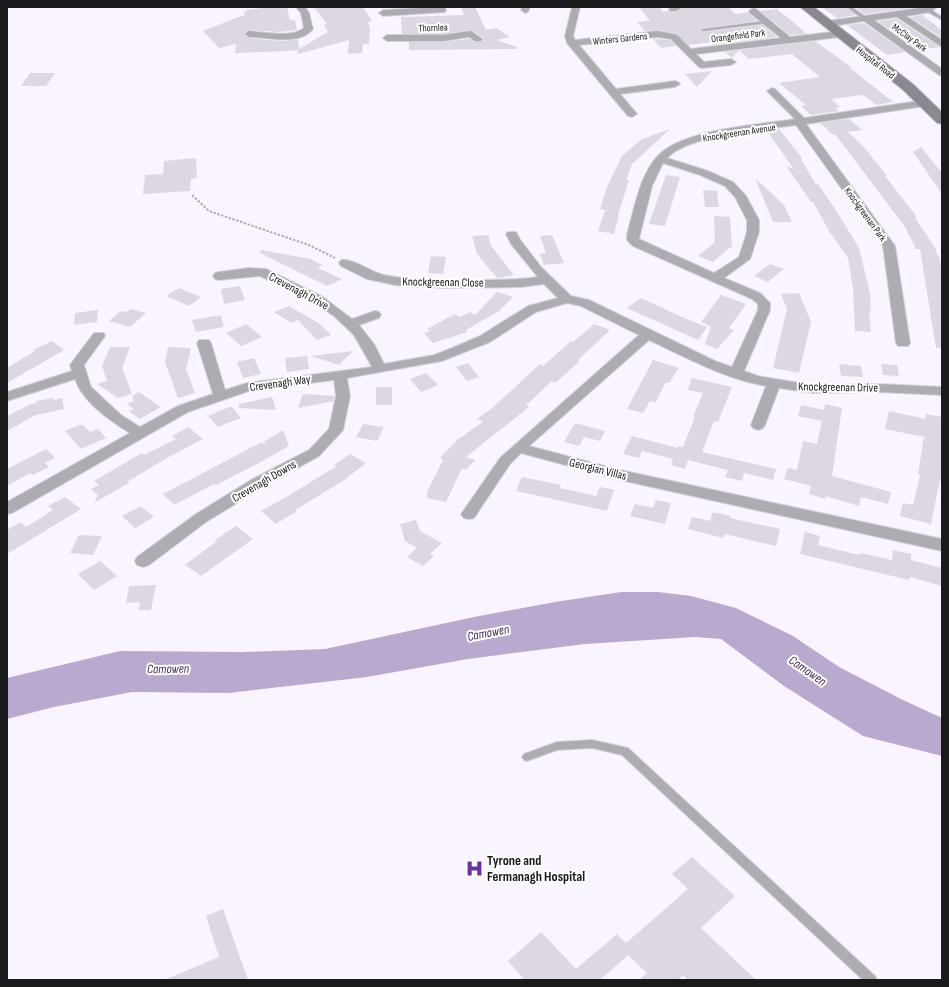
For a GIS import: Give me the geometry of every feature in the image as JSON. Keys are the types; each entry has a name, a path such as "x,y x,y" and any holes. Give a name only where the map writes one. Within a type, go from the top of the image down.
{"main road":[{"name":"Hospital Road","path":"806,7 908,87 942,120"}],"street":[{"path":"249,34 286,36 304,34 309,29 304,13 300,7"},
{"path":"572,43 569,36 576,7"},
{"name":"McClay Park","path":"827,24 931,8"},
{"name":"Thornlea","path":"442,10 382,10 388,31 443,38 470,34 478,39"},
{"name":"Orangefield Park","path":"753,11 788,40"},
{"name":"McClay Park","path":"898,14 942,44"},
{"name":"McClay Park","path":"865,18 942,73"},
{"path":"385,48 388,31"},
{"name":"Winters Gardens","path":"572,43 658,34 674,37 690,52"},
{"name":"Orangefield Park","path":"690,52 840,34"},
{"name":"Winters Gardens","path":"572,43 632,114"},
{"path":"690,52 702,65 731,62"},
{"path":"614,92 675,84"},
{"name":"Knockgreenan Park","path":"772,92 800,119 801,125 812,141 859,203 889,246 903,343"},
{"path":"801,122 925,103"},
{"name":"Knockgreenan Avenue","path":"736,374 764,310 764,303 756,296 637,244 632,240 632,235 653,170 660,159 674,147 698,138 801,122"},
{"path":"660,159 704,173 729,184 740,196 753,220 753,232 744,259 715,278"},
{"path":"512,234 515,242 546,280 567,299 585,303 710,364 736,374"},
{"name":"Knockgreenan Close","path":"345,263 371,276 395,281 443,284 522,283 546,280"},
{"name":"Crevenagh Drive","path":"219,276 249,272 262,272 319,300 338,313 350,324 367,344 380,369"},
{"name":"Crevenagh Way","path":"7,508 183,409 247,387 380,369 437,358 457,352 485,339 532,309 567,299"},
{"path":"350,324 375,315"},
{"path":"469,514 505,461 648,334"},
{"path":"99,336 77,365 86,389 116,418 141,434"},
{"path":"204,343 220,396"},
{"path":"7,397 80,372"},
{"name":"Crevenagh Downs","path":"143,561 201,518 256,484 314,453 336,430 343,396 340,374"},
{"name":"Knockgreenan Drive","path":"736,374 756,380 812,389 879,388 942,391"},
{"path":"758,425 774,383"},
{"name":"Georgian Villas","path":"518,448 620,475 942,545"}],"lane":[{"path":"849,7 865,18"},
{"path":"931,8 942,19"},
{"path":"703,30 766,22"},
{"path":"527,757 557,746 592,744 625,751 871,980"}],"path":[{"path":"192,194 195,200 209,211 309,246 345,263"}],"water":[{"name":"Camowen","path":"621,592 658,592 691,596 736,608 793,636 839,667 942,718 942,756 863,736 784,686 721,639 695,637 585,644 468,659 367,677 229,693 132,692 54,707 7,719 7,678 120,651 244,652 325,649 474,617 555,602"}],"building":[{"path":"287,7 290,20 295,20 297,30 278,32 249,30 244,33 244,35 249,38 283,41 298,39 299,49 328,32 324,25 327,24 314,7 363,7 372,21 368,22 370,28 369,44 363,44 362,53 348,54 349,40 298,54 297,51 299,50 235,53 236,44 219,48 203,31 244,16 244,12 246,12 246,10"},
{"path":"461,7 475,7 486,30 496,28 510,37 497,40 517,47 517,49 409,50 409,42 443,42 469,39 475,42 482,42 483,38 471,30 443,34 402,34 401,17 464,15"},
{"path":"639,7 659,7 663,12 676,12 684,8 691,7 727,7 736,14 748,12 757,21 703,28 700,31 703,32 763,25 777,37 716,44 713,42 689,45 677,34 658,30 645,31 637,22 650,21"},
{"path":"822,7 846,7 856,15 837,18"},
{"path":"855,7 910,7 911,8 864,14"},
{"path":"777,9 806,34 790,35 760,11"},
{"path":"922,15 942,30 942,38 910,17"},
{"path":"897,19 940,47 919,50 878,21"},
{"path":"864,23 905,52 887,55 847,25"},
{"path":"653,39 670,40 676,46 661,48"},
{"path":"815,41 851,67 850,68 893,102 876,105 863,95 831,99 840,107 835,108 839,111 811,115 801,106 806,105 779,83 820,77 792,54 749,59 739,50"},
{"path":"739,50 732,58 725,52"},
{"path":"712,71 697,87 685,74"},
{"path":"30,73 55,73 46,86 21,86"},
{"path":"849,119 862,130 848,132 863,146 887,176 885,176 917,217 915,218 936,249 940,260 942,274 942,347 936,348 920,249 916,249 905,227 835,134 833,135 820,123"},
{"path":"670,129 632,164 626,180 629,180 618,215 614,234 598,231 605,210 600,209 607,187 622,156 642,139"},
{"path":"779,129 802,158 801,159 816,185 818,184 859,248 870,293 871,311 869,311 871,332 855,331 853,288 848,258 829,231 813,202 811,202 786,166 794,169 767,131"},
{"path":"921,147 942,173 942,194 913,152"},
{"path":"196,158 197,178 191,179 190,191 143,194 145,175 163,174 164,161"},
{"path":"666,175 680,177 665,226 649,224"},
{"path":"755,178 784,205 792,222 773,222"},
{"path":"703,190 717,191 719,207 705,207"},
{"path":"714,216 730,217 732,246 713,262 698,256 715,242"},
{"path":"488,235 491,246 514,275 497,278 477,254 472,236"},
{"path":"552,235 564,263 544,265 540,254 546,253 540,236"},
{"path":"261,250 311,259 322,265 318,268 342,279 327,286 260,253"},
{"path":"431,256 446,257 443,274 428,273"},
{"path":"770,264 784,269 768,282 754,276"},
{"path":"240,286 245,300 224,304 221,289"},
{"path":"179,288 201,297 189,306 166,296"},
{"path":"497,292 513,297 499,311 466,330 467,332 433,343 424,333 431,331 427,329 455,314 460,317 470,312 475,315"},
{"path":"799,293 811,322 799,373 773,368 787,309 781,294"},
{"path":"721,295 746,304 729,328 734,330 717,349 705,344 711,327 701,322"},
{"path":"641,298 707,327 698,340 627,308"},
{"path":"289,306 320,324 331,335 317,340 298,320 291,323 274,312"},
{"path":"131,309 146,313 130,327 109,321 121,311 127,312"},
{"path":"98,310 97,322 74,325 75,313"},
{"path":"221,315 224,327 196,332 192,320"},
{"path":"246,324 262,337 241,346 226,333"},
{"path":"594,324 610,330 578,360 580,361 555,383 552,381 526,405 529,407 466,457 475,460 466,470 462,468 446,502 427,498 427,492 443,460 440,458 457,440 483,422 477,419 489,411 540,364 543,366 571,341 573,342"},
{"path":"52,341 64,350 7,383 7,368 35,351 33,350"},
{"path":"110,347 130,347 122,368 132,394 118,398 97,384 107,381 102,366"},
{"path":"168,347 191,348 186,369 195,393 178,398 165,362"},
{"path":"353,351 339,365 311,356"},
{"path":"307,356 309,369 287,372 285,358"},
{"path":"254,358 261,374 243,378 237,362"},
{"path":"653,360 679,368 669,383 665,383 656,402 650,401 643,413 627,409"},
{"path":"468,363 479,377 467,381 456,367"},
{"path":"839,364 861,366 863,377 841,376"},
{"path":"881,364 897,365 899,376 883,375"},
{"path":"426,373 438,385 421,392 410,379"},
{"path":"692,378 732,387 718,422 714,421 702,452 776,469 773,480 744,473 742,481 725,477 728,470 688,460 685,469 671,465 673,459 642,451 639,458 623,454 632,436 678,448 678,446 683,447 703,393 688,390"},
{"path":"376,387 392,387 392,405 376,405"},
{"path":"139,392 161,407 140,419 129,411 134,409 127,404 134,401 132,396"},
{"path":"303,394 334,396 334,401 298,408"},
{"path":"272,397 276,410 239,408 239,404"},
{"path":"53,398 54,400 62,398 64,409 36,415 7,431 7,416 29,405 37,403 36,401"},
{"path":"825,404 842,408 832,476 891,492 888,504 861,497 859,506 825,496 825,499 809,494 811,486 784,479 788,468 797,470 803,441 817,444 822,421 798,416 801,405 824,410"},
{"path":"232,407 241,418 218,427 208,416"},
{"path":"889,411 926,419 926,414 942,417 942,480 940,479 931,524 900,516 903,503 913,505 920,475 918,474 924,437 885,429"},
{"path":"575,423 605,431 600,441 584,437 579,446 564,442"},
{"path":"363,424 384,427 377,441 356,437"},
{"path":"79,425 83,425 90,432 98,429 106,438 81,449 65,431"},
{"path":"188,427 203,439 165,459 127,482 129,483 94,503 98,495 91,489 99,485 94,481 142,453 144,455 176,439 172,436"},
{"path":"283,430 289,446 255,465 174,505 163,494 260,443 265,445 264,442"},
{"path":"46,449 55,458 45,463 49,467 33,475 30,473 7,486 7,469"},
{"path":"350,454 366,463 343,481 295,510 297,511 276,524 261,511 337,466 334,465"},
{"path":"522,477 561,485 560,488 596,496 600,487 614,490 607,511 516,491"},
{"path":"65,497 81,509 7,554 7,530 21,522 26,527 53,510 48,506"},
{"path":"656,500 671,503 665,524 630,516 635,504 653,508"},
{"path":"141,506 154,517 135,528 122,516"},
{"path":"713,512 730,516 730,518 780,529 776,546 725,534 723,538 688,529 692,517 710,521"},
{"path":"416,520 420,531 442,543 430,554 434,556 423,566 407,557 417,548 405,541 400,524"},
{"path":"236,526 253,539 201,576 185,565 217,541 215,540"},
{"path":"805,532 820,536 818,545 859,555 860,553 892,560 893,550 911,554 911,560 942,568 942,586 910,577 909,580 800,554"},
{"path":"79,535 102,536 93,555 70,553"},
{"path":"100,561 117,576 94,590 78,574"},
{"path":"156,585 151,610 139,610 140,602 126,603 129,586"},
{"path":"692,857 735,896 701,928 756,980 688,980 683,975 678,980 639,980 647,973 628,955 600,980 525,980 508,961 541,932 576,969 617,934 626,943 688,889 672,874"},
{"path":"223,909 248,980 164,980 219,957 206,916"}],"place":[{"name":"Tyrone and Fermanagh Hospital","path":"474,868"}]}
